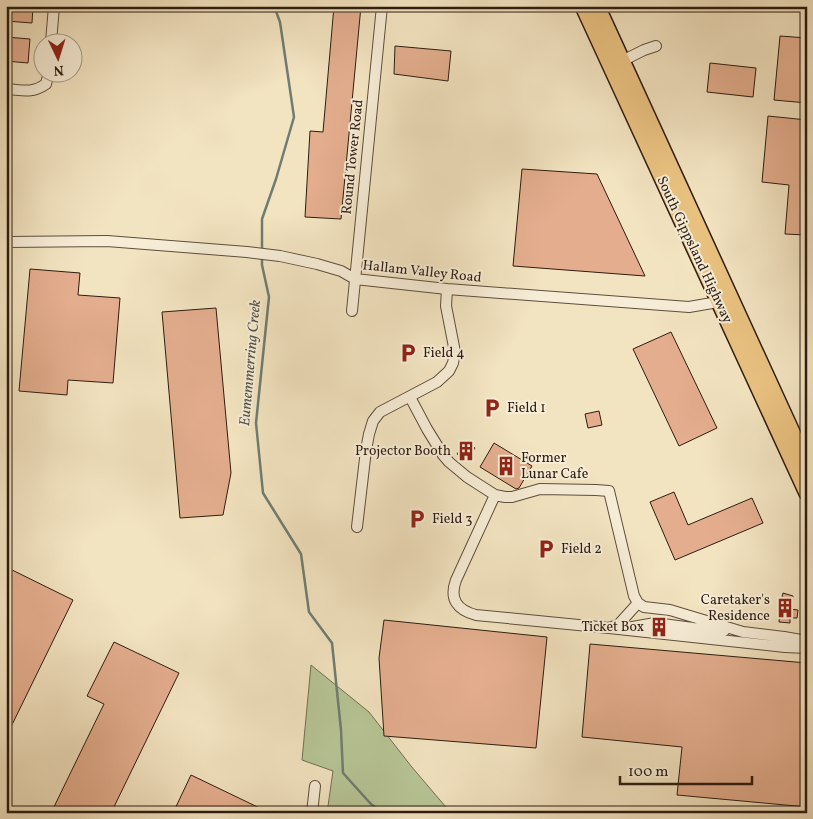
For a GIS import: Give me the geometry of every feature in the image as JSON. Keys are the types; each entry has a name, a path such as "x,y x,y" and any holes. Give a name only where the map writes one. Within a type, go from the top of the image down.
{"highway":[{"name":"South Gippsland Highway","path":"583,6 616,63 724,295 789,441 807,493"},
{"name":"South Gippsland Highway","path":"597,6 616,63"},
{"name":"South Gippsland Highway","path":"789,441 807,465"}],"street":[{"path":"52,32 54,6"},
{"name":"Round Tower Road","path":"352,311 382,6"},
{"path":"616,63 656,46"},
{"path":"6,89 37,90 46,82"},
{"name":"Hallam Valley Road","path":"6,242 108,241 247,252 280,256 317,264 341,271 355,279 447,289 689,307 724,295"},
{"path":"357,527 366,450 373,421 380,412 440,380 449,371 453,363 454,342 446,306 447,289"},
{"path":"410,397 442,455 467,477 495,495 512,497 540,490 609,491 634,596 648,622"},
{"path":"495,495 455,583 453,595 463,610 476,615 608,628 630,627 648,622"},
{"path":"648,622 644,607 676,612 743,632"},
{"path":"608,628 648,622 785,647 807,645"},
{"path":"608,628 648,622 784,637 807,645"},
{"path":"312,813 315,786"}],"green space":[{"path":"311,665 369,712 451,813 327,813 333,771 302,760"}],"building":[{"path":"6,6 33,6 32,23 6,21"},
{"path":"334,6 361,6 341,219 305,217 310,131 323,132"},
{"path":"780,36 807,38 807,103 774,100"},
{"path":"6,37 30,39 28,63 6,61"},
{"path":"395,46 451,51 448,81 394,74"},
{"path":"710,63 756,68 753,97 707,92"},
{"path":"768,116 807,120 807,235 785,234 789,185 762,182"},
{"path":"522,169 597,174 645,276 513,266"},
{"path":"30,269 80,273 78,295 120,298 113,383 68,380 67,395 19,391"},
{"path":"216,308 231,473 223,515 180,518 162,312"},
{"path":"671,332 717,428 679,446 633,349"},
{"path":"599,411 602,425 588,428 585,414"},
{"name":"Projector Booth","path":"466,441 475,448 466,461 457,454"},
{"name":"Former Lunar Cafe","path":"494,443 532,466 519,488 516,489 480,467"},
{"path":"674,492 688,525 752,498 763,523 675,560 650,502"},
{"path":"6,567 73,600 6,737"},
{"name":"Caretaker's Residence","path":"783,593 793,596 790,609 798,610 797,618 790,618 790,623 779,622"},
{"path":"384,620 547,637 536,748 384,736 379,658"},
{"path":"114,642 179,673 111,813 51,813 104,704 87,696"},
{"path":"590,644 807,663 807,807 677,795 682,747 582,737"},
{"path":"191,775 270,813 173,813"}],"waterway":[{"name":"Eumemmerring Creek","path":"262,251 262,219 294,117 280,22 274,6"},
{"name":"Eumemmerring Creek","path":"262,257 269,297 256,423 263,493 301,554 309,612 332,643 341,730 343,773 370,803 382,813"}],"place":[{"name":"Field 4","path":"408,353"},
{"name":"Field 1","path":"492,408"},
{"name":"Projector Booth","path":"466,451"},
{"name":"Former Lunar Cafe","path":"506,466"},
{"name":"Field 3","path":"417,519"},
{"name":"Field 2","path":"546,549"},
{"name":"Caretaker's Residence","path":"785,608"},
{"name":"Ticket Box","path":"659,627"}]}
